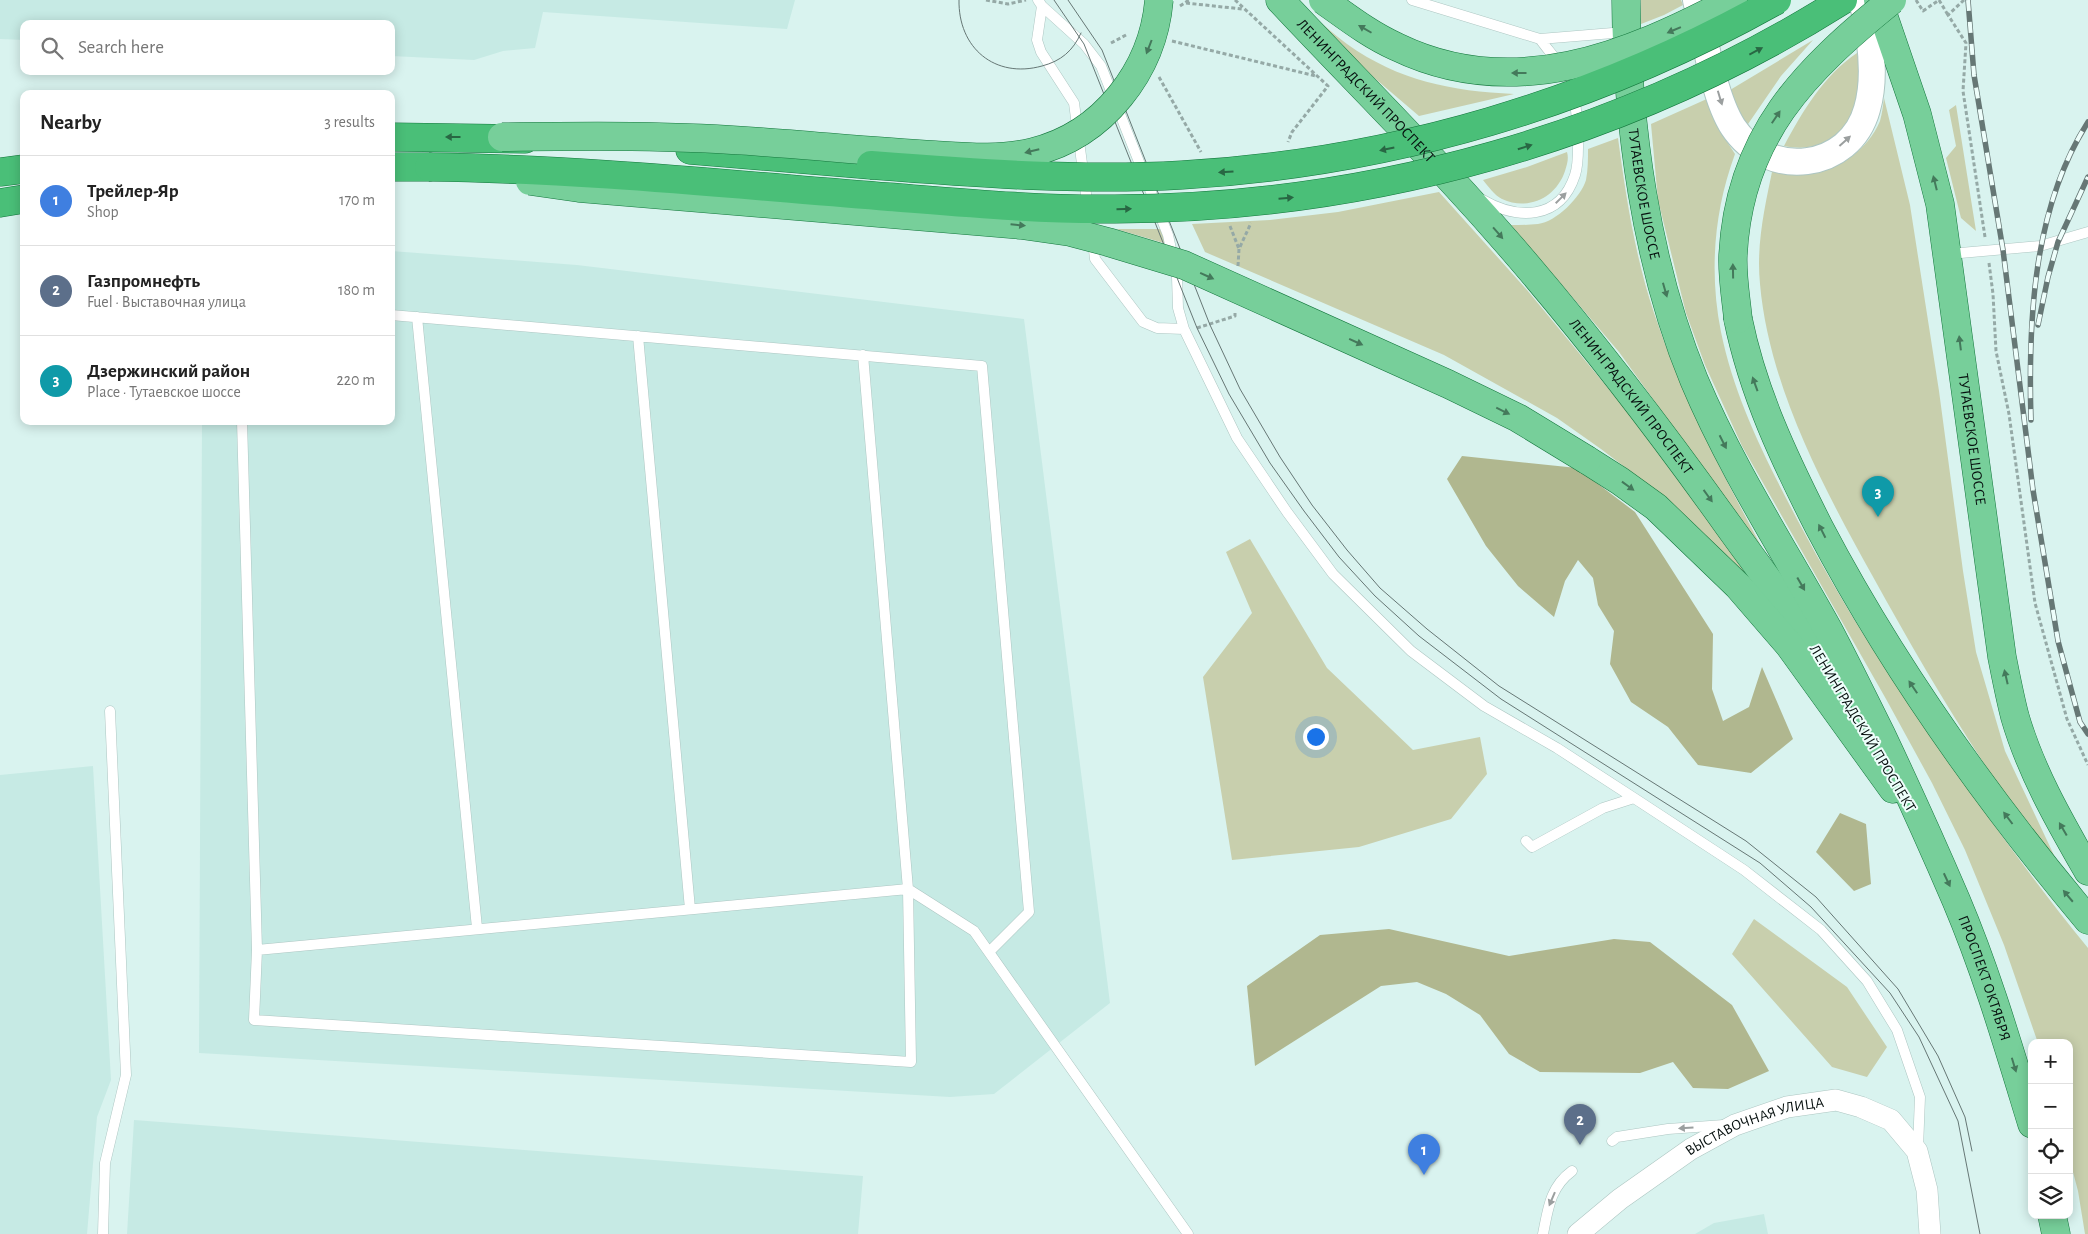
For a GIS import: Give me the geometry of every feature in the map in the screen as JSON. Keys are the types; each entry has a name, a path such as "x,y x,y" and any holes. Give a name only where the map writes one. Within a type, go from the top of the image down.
{"highway":[{"path":"395,137 502,137 970,172 1117,176 1179,175 1248,170 1302,164 1411,144 1525,112 1575,94 1684,49 1777,0"},
{"path":"395,168 582,173 966,203 1085,208 1181,208 1305,197 1364,188 1478,161 1587,126 1713,72 1770,43 1843,0"},
{"path":"0,172 20,170"},
{"path":"0,203 20,200"}],"main road":[{"path":"502,137 621,136 745,140 977,157 1033,152 1069,138 1088,126 1119,99 1132,82 1143,62 1152,39 1158,0"},
{"name":"ЛЕНИНГРАДСКИЙ ПРОСПЕКТ","path":"1280,0 1454,183 1538,279 1676,452 1812,641 1926,835"},
{"path":"1323,0 1359,26 1390,43 1437,63 1474,71 1521,73 1576,65 1614,55 1692,22 1733,0"},
{"name":"ТУТАЕВСКОЕ ШОССЕ","path":"1626,0 1626,32 1631,100 1649,224 1675,327 1693,378 1739,473 1829,632 1881,734 1926,835"},
{"name":"ТУТАЕВСКОЕ ШОССЕ","path":"1878,0 1920,122 1940,204 2000,647 2016,718 2037,775 2059,821 2088,871"},
{"path":"1892,0 1811,71 1769,128 1749,173 1736,228 1733,278 1738,319 1753,378 1780,447 1823,534 1858,598 1907,679 1950,742 2048,871 2088,920"},
{"path":"429,168 579,188 1012,224 1070,232 1184,266 1448,384 1518,418 1620,481 1656,507 1738,586 1788,645 1926,835"},
{"name":"ПРОСПЕКТ ОКТЯБРЯ","path":"1926,835 1956,901 1999,1017 2028,1111"},
{"path":"2053,1219 2056,1234"}],"street":[{"path":"1696,0 1717,88 1724,111 1733,127 1743,140 1757,151 1771,159 1789,163 1809,161 1834,151 1846,143 1858,128 1867,110 1872,85 1871,61 1862,0"},
{"name":"ВЫСТАВОЧНАЯ УЛИЦА","path":"1578,1234 1620,1199 1691,1149 1735,1125 1787,1107 1836,1100 1861,1107 1891,1120 1918,1150 1927,1190 1930,1234"}],"lane":[{"path":"1412,0 1540,39 1626,32"},
{"path":"1040,3 1037,40 1041,52 1074,103 1096,259 1143,322 1157,328 1184,329"},
{"path":"1040,3 1084,44 1101,66 1168,236 1177,277 1178,308 1184,329 1237,438 1287,512 1334,574 1411,651 1484,706 1557,748 1744,870 1821,930 1867,981 1897,1030 1920,1097 1918,1150"},
{"path":"1454,183 1504,211 1519,214 1537,212 1553,206 1570,188 1579,159 1571,82 1540,39"},
{"path":"1948,254 2040,246 2088,232"},
{"path":"395,315 982,366 1029,912 990,952"},
{"path":"417,317 478,928"},
{"path":"638,336 690,909"},
{"path":"242,425 256,950 254,1020 911,1062 908,889 863,355"},
{"path":"103,1234 105,1163 126,1075 110,711"},
{"path":"1526,841 1532,847 1603,808 1634,798"},
{"path":"256,950 908,889 974,931 1188,1234"},
{"path":"1612,1141 1617,1137 1668,1129 1735,1125"},
{"path":"1544,1234 1548,1208 1560,1180 1572,1171"}],"path":[{"path":"986,0 1008,4 1026,0"},
{"path":"1235,0 1328,86"},
{"path":"1916,0 1923,11 1939,0 1966,43 1963,91 1993,294 1996,351 2009,414 2034,603 2067,719 2088,765"},
{"path":"1948,16 1964,0"},
{"path":"1185,3 1243,9"},
{"path":"1170,40 1319,77"},
{"path":"1157,74 1204,159"},
{"path":"1228,222 1238,249"}],"shaded area":[{"path":"0,0 795,0 787,29 543,12 535,48 503,51 474,60 395,56 395,20 20,20 20,40 0,39"},
{"path":"1641,0 1681,0 1683,5 1641,24"},
{"path":"1306,10 1347,44 1386,67 1426,82 1447,87 1514,94 1419,116 1351,58"},
{"path":"1813,40 1781,76 1746,127 1730,90"},
{"path":"1857,53 1862,83 1854,112 1847,124 1838,134 1814,146 1800,148 1784,146 1806,107 1824,83"},
{"path":"1709,98 1724,137 1735,154 1722,197 1718,220 1715,264 1717,309 1734,382 1753,429 1798,521 1864,636 1912,710 1963,782 2037,884 2088,948 2088,1234 2085,1234 2073,1172 2073,1039 2037,1039 2004,945 1965,850 1932,783 1742,446 1705,365 1686,313 1658,200 1651,124"},
{"path":"1884,98 1910,205 1939,391 1963,571 1976,652 2005,751 2060,868 2020,817 1954,717 1853,541 1817,471 1786,398 1765,322 1760,284 1759,254 1762,225 1773,167 1793,173 1809,173 1834,167 1846,160 1866,143 1874,132 1880,121"},
{"path":"1956,105 1976,231 1961,218 1946,158 1956,146 1949,110"},
{"path":"1618,138 1636,248 1647,292 1665,345 1691,407 1767,557 1619,352 1511,225 1538,224 1560,214 1583,187 1586,180 1588,149"},
{"path":"1567,152 1567,164 1561,180 1548,195 1531,203 1512,202 1502,199 1483,180 1527,167"},
{"path":"1439,192 1527,290 1622,405 1742,566 1747,581 1660,494 1557,418 1444,355 1205,252 1192,224 1270,220 1338,212"},
{"path":"1116,229 1168,229 1174,246"},
{"path":"395,251 577,265 1024,319 1110,1003 994,1094 950,1097 199,1053 202,425 395,425"},
{"path":"1250,539 1327,668 1413,750 1480,737 1487,774 1451,819 1359,847 1232,860 1203,677 1252,613 1226,552"},
{"path":"93,766 111,1080 97,1117 87,1234 0,1234 0,775"},
{"path":"1754,919 1847,987 1887,1047 1867,1077 1832,1067 1732,954"},
{"path":"134,1120 863,1176 858,1234 127,1234"},
{"path":"1764,1214 1768,1234 1695,1234 1714,1223"}],"green space":[{"path":"1462,456 1577,468 1635,512 1713,634 1712,689 1723,721 1749,707 1762,667 1793,739 1751,773 1698,765 1668,727 1631,702 1610,664 1614,631 1598,605 1593,578 1578,560 1565,581 1554,617 1518,586 1486,546 1447,479"},
{"path":"1840,813 1866,824 1871,884 1854,891 1816,852"},
{"path":"1389,929 1509,956 1614,939 1650,942 1732,1005 1769,1071 1728,1089 1693,1088 1673,1062 1640,1073 1540,1072 1509,1054 1480,1015 1446,994 1417,982 1381,986 1255,1066 1247,986 1320,935"}],"tram line":[{"path":"959,0 960,17 972,45 982,56 1009,68 1025,69 1055,61 1070,50 1081,33"},
{"path":"1054,0 1084,44 1197,328 1229,394 1270,463 1304,511 1339,557 1375,596 1419,636 1501,699 1760,863 1811,907 1890,993 1919,1037 1958,1121 1980,1234"},
{"path":"1068,0 1102,50 1210,325 1240,389 1280,457 1312,505 1347,550 1380,588 1427,629 1499,686 1746,841 1816,897 1898,989 1938,1056 1965,1117 1972,1151"}],"railway":[{"path":"1968,0 1974,75 2003,250 2033,490 2058,641 2080,722 2088,734"},
{"path":"2031,420 2030,382 2033,305 2045,228 2055,191 2070,155 2088,122"},
{"path":"2038,325 2048,277 2058,242 2088,177"}],"place":[{"name":"Дзержинский район","path":"1878,517"},
{"name":"Газпромнефть","path":"1580,1145"},
{"name":"Трейлер-Яр","path":"1424,1175"}]}
